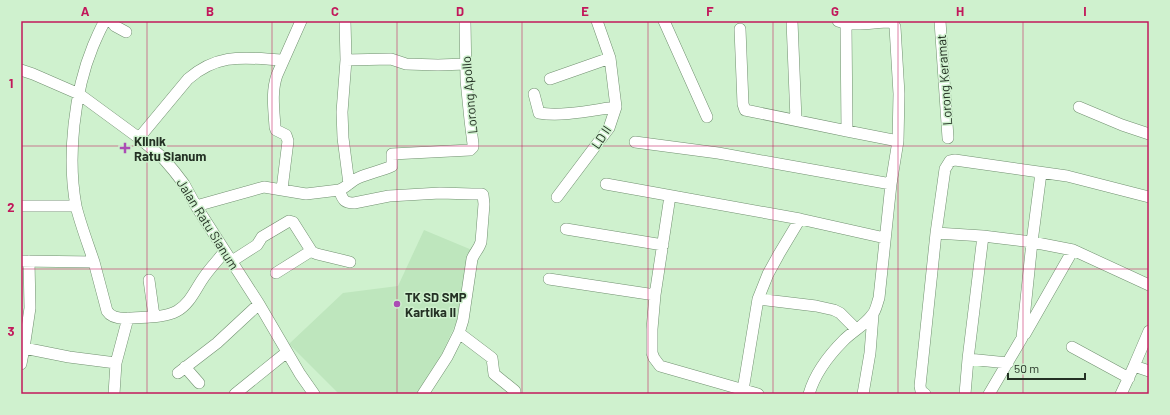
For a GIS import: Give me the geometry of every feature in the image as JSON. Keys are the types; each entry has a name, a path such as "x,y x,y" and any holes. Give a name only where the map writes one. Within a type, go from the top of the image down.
{"street":[{"path":"105,21 89,55 79,94 74,123 73,174 76,206 109,315 113,317 128,318 154,316 177,311 191,297 204,277 225,251"},
{"path":"111,21 115,26 126,32"},
{"path":"282,189 288,140 286,135 275,128 273,90 283,60 301,21"},
{"path":"196,206 264,187 306,194 339,190 349,184 343,138 342,112 346,60 344,21"},
{"name":"Lorong Apollo","path":"349,184 366,174 392,166 392,154 468,150 474,147 466,80 464,21"},
{"name":"LD II","path":"557,197 609,128 616,107 610,58 597,21"},
{"path":"664,21 707,117"},
{"path":"792,21 796,120"},
{"name":"Lorong Keramat","path":"940,21 948,138"},
{"path":"847,131 842,22 862,24 892,23 895,27 899,94 898,141 891,184 879,298 873,315 870,353 863,394"},
{"path":"740,28 744,108 898,141"},
{"path":"139,138 188,78 207,65 217,61 235,58 283,60"},
{"path":"550,79 610,58"},
{"path":"346,60 390,59 406,64 466,64"},
{"name":"Jalan Ratu Sianum","path":"21,70 79,94 139,138 162,157 184,184 196,206 232,261 300,374 314,394"},
{"path":"534,94 539,113 544,114 560,114 616,107"},
{"path":"1079,107 1122,125 1149,134"},
{"path":"635,142 718,153 891,184"},
{"path":"925,394 921,391 920,386 936,233 945,169 950,161 955,160 1067,176 1149,197"},
{"path":"1022,338 1041,173"},
{"path":"606,184 800,219 885,238"},
{"path":"339,190 344,201 348,203 389,196 483,195 484,204 481,242 472,259 463,320 459,333 447,357 423,394"},
{"path":"670,196 655,295 652,329 652,353 656,362 660,366 758,394"},
{"path":"22,206 76,206"},
{"path":"743,390 758,299 768,274 800,219"},
{"path":"232,261 257,245 262,236 289,221 293,222 310,250 317,254 350,262"},
{"path":"566,229 663,245"},
{"path":"936,233 982,236 1032,242 1073,250 1149,285"},
{"path":"965,394 982,236"},
{"path":"276,274 310,250"},
{"path":"989,394 1073,250"},
{"path":"21,364 30,308 25,261 94,262"},
{"path":"550,279 655,295"},
{"path":"149,280 154,316"},
{"path":"758,299 816,306 834,310 840,313 856,329"},
{"path":"199,383 182,370 217,343 258,304"},
{"path":"810,394 814,380 825,361 844,340 873,315"},
{"path":"114,394 116,364 128,318"},
{"path":"1121,394 1149,331"},
{"path":"459,333 492,358 494,374 515,390 515,394"},
{"path":"1072,347 1129,378"},
{"path":"24,348 116,364"},
{"path":"235,394 287,352"},
{"path":"968,359 1008,363"},
{"path":"1134,366 1149,371"}],"shaded area":[{"name":"TK SD SMP Kartika II","path":"424,230 472,250 460,314 440,358 417,394 339,394 289,344 343,293 398,286"}],"place":[{"name":"Klinik Ratu Sianum","path":"125,148"},
{"name":"TK SD SMP Kartika II","path":"397,304"}]}
